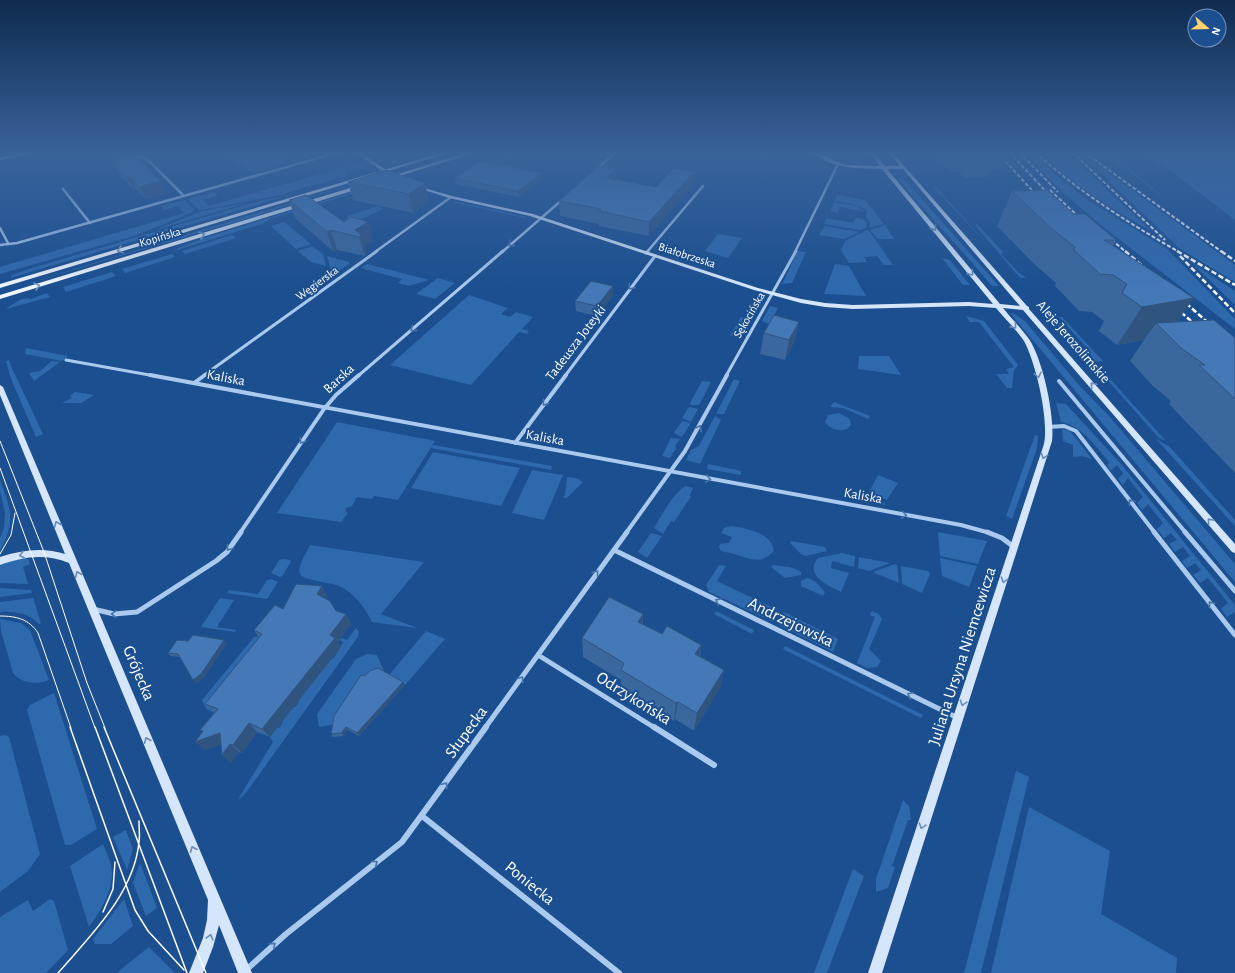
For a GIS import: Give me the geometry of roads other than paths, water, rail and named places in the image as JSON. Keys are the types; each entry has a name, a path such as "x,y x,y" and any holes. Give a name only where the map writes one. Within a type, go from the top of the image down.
{"main road":[{"name":"Kopińska","path":"0,286 297,197"},
{"name":"Kopińska","path":"0,297 326,197"},
{"name":"Białobrzeska","path":"453,197 541,218 772,294 801,301 840,306 873,307 969,304 1027,308"},
{"path":"908,197 998,306"},
{"name":"Aleje Jerozolimskie","path":"931,197 1235,550"},
{"name":"Juliana Ursyna Niemcewicza","path":"874,973 1048,444 1048,428 1044,400 1030,346 998,306"},
{"name":"Grójecka","path":"0,387 244,972"},
{"path":"0,561 20,555 48,552 72,560"},
{"path":"196,973 209,940 214,910 214,897"}],"street":[{"path":"70,197 90,222"},
{"path":"0,245 18,243 179,197"},
{"name":"Węgierska","path":"194,383 450,197"},
{"name":"Barska","path":"93,608 114,614 137,612 216,562 226,552 324,408 352,381 564,197"},
{"path":"646,253 693,197"},
{"name":"Sękocińska","path":"669,472 693,439 762,309 772,294 821,197"},
{"path":"0,228 8,243"},
{"name":"Tadeusza Joteyki","path":"515,444 654,256"},
{"name":"Kaliska","path":"66,360 515,444 961,525 996,534 1008,540 1014,547"},
{"path":"1059,381 1235,591"},
{"path":"1048,428 1064,426 1076,431 1235,635"},
{"name":"Słupecka","path":"244,972 286,934 402,842 669,472"},
{"name":"Andrzejowska","path":"614,550 958,718"},
{"name":"Odrzykońska","path":"538,655 714,765"},
{"name":"Poniecka","path":"422,816 443,831 619,973"}],"tram line":[{"path":"0,441 44,552 87,683 105,728"},
{"path":"0,468 95,728"},
{"path":"0,554 11,535 15,513"},
{"path":"0,616 22,619 31,624 38,633 71,728"},
{"path":"70,727 126,885"},
{"path":"95,727 138,843"},
{"path":"104,727 206,973"},
{"path":"138,843 139,821"},
{"path":"126,885 135,861 138,843"},
{"path":"138,843 187,973"},
{"path":"103,912 113,889 115,862"},
{"path":"58,973 109,913 126,885"},
{"path":"126,885 135,910 148,931 184,970"}],"railway":[{"path":"1058,197 1084,222"},
{"path":"1092,197 1179,252"},
{"path":"1120,197 1165,240"},
{"path":"1147,197 1222,252"},
{"path":"1107,236 1126,252"},
{"path":"1125,251 1145,268"},
{"path":"1177,251 1235,285"},
{"path":"1221,251 1235,261"},
{"path":"1180,256 1235,313"},
{"path":"1180,298 1213,327"},
{"path":"1175,307 1199,328"}]}
